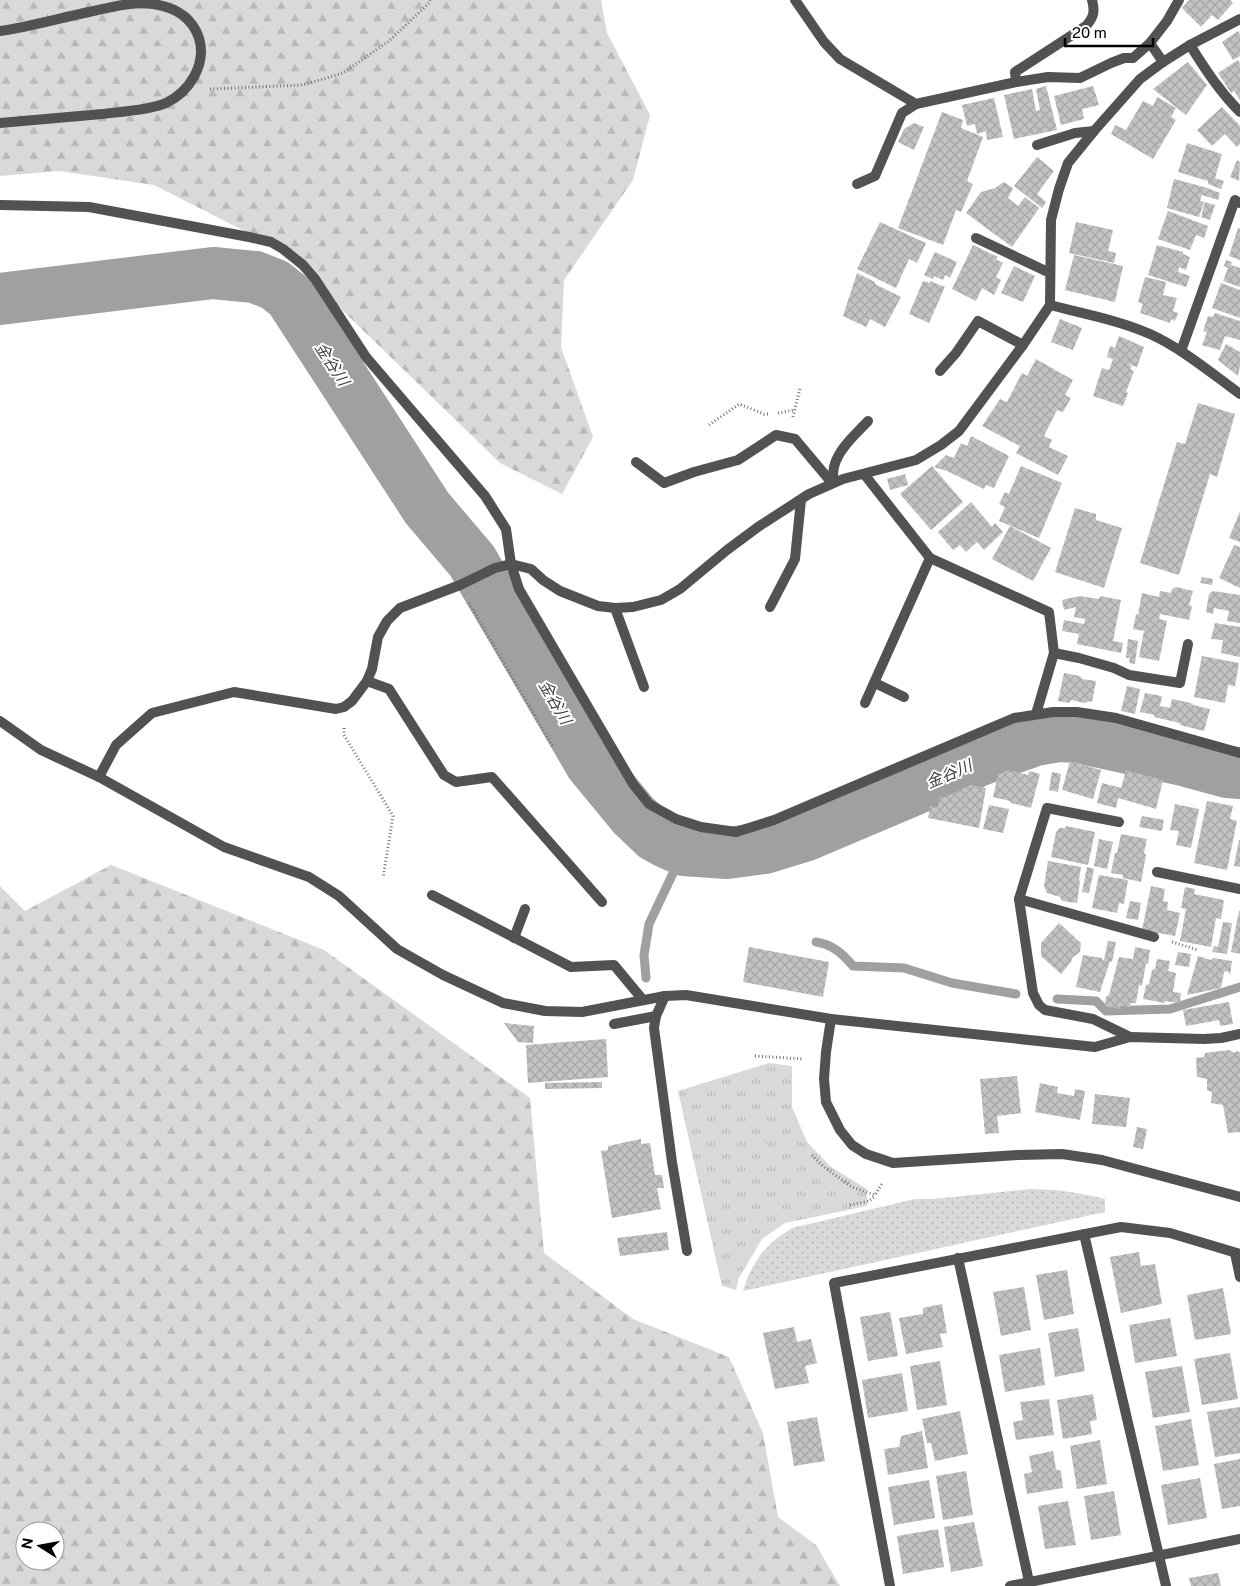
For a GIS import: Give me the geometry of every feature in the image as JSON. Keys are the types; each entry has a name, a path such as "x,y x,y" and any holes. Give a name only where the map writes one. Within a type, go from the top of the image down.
{"street":[{"path":"795,0 824,42 840,59 916,104"},
{"path":"1016,82 1015,72 1086,26 1092,19 1094,12 1092,0"},
{"path":"857,184 875,176 902,113 916,104 1016,82 1048,77 1080,78 1111,62 1124,58 1133,58 1150,44 1167,21 1179,0"},
{"path":"0,31 115,6 151,4 171,8 182,14 193,25 199,39 201,53 194,80 186,90 164,104 128,112 0,123"},
{"path":"100,777 116,746 152,713 234,692 336,709 344,708 368,681 378,637 387,621 400,608 460,585 496,568 511,564 531,569 543,580 560,591 598,606 615,608 633,607 661,600 680,589 758,527 801,500 843,479 916,460 941,445 959,431 1023,345 1050,305 1052,220 1068,163 1140,80 1163,62 1190,45 1240,19"},
{"path":"1150,44 1163,62"},
{"path":"1190,45 1210,78 1228,101 1240,112"},
{"path":"1037,145 1075,133 1094,131"},
{"path":"1181,352 1235,200 1240,203"},
{"path":"0,205 89,207 249,237 271,242 303,265 315,279 366,357 485,496 506,529 511,564 519,589 633,784 649,804 676,819 701,827 736,832 774,820 1014,718 1053,712 1077,712 1116,718 1240,753"},
{"path":"976,238 1050,273"},
{"path":"1050,305 1120,323 1151,335 1181,352 1240,394"},
{"path":"940,371 956,353 978,321 1023,345"},
{"path":"832,483 836,461 846,445 868,421"},
{"path":"636,462 664,483 694,472 738,460 776,435 795,439 832,483"},
{"path":"864,474 930,558 1049,612 1054,652 1036,714"},
{"path":"770,607 795,559 801,500"},
{"path":"866,703 930,558"},
{"path":"615,608 644,687"},
{"path":"1054,652 1114,668 1129,675 1180,683 1188,644"},
{"path":"368,681 389,689 444,775 456,782 492,777 602,902"},
{"path":"875,683 904,697"},
{"path":"0,721 41,750 100,777 224,846 310,877 339,896 397,949 443,975 503,1003 564,1013 582,1012 665,996 686,995 831,1019 1095,1047 1130,1037 1221,1038 1240,1034"},
{"path":"1119,822 1047,808 1020,899 1033,993 1039,1005 1045,1010 1093,1019 1130,1037"},
{"path":"1157,872 1240,889"},
{"path":"432,895 571,967 614,965 643,1000"},
{"path":"1020,899 1154,937"},
{"path":"514,938 525,909"},
{"path":"665,996 656,1016 654,1028 672,1162 687,1252"},
{"path":"614,1024 656,1016"},
{"path":"831,1019 826,1052 826,1102 840,1130 852,1145 866,1154 893,1163 1062,1154 1102,1160 1240,1197"},
{"path":"890,1586 834,1283 1121,1227 1170,1233 1238,1253 1240,1277"},
{"path":"1084,1234 1166,1586"},
{"path":"958,1258 1029,1584"},
{"path":"1010,1586 1029,1584 1240,1539"}],"path":[{"path":"186,90 303,85 343,73 389,41 430,0"},
{"path":"788,438 800,388"},
{"path":"708,425 739,404 764,414 794,410"},
{"path":"460,585 553,747"},
{"path":"341,708 344,735 393,816 384,878"},
{"path":"1154,937 1198,950"},
{"path":"755,1056 804,1059"},
{"path":"812,1155 824,1167 852,1187 875,1195"},
{"path":"850,1205 869,1201 883,1182"}],"green space":[{"path":"0,0 601,0 607,33 650,115 633,180 564,280 561,347 593,437 562,494 500,463 278,248 154,185 59,171 0,176"},
{"path":"111,865 324,950 530,1098 544,1253 633,1319 729,1357 763,1433 778,1517 816,1545 840,1586 0,1586 0,886 25,911"},
{"path":"769,1063 792,1066 792,1107 807,1142 831,1167 867,1189 867,1206 785,1223 762,1239 739,1278 736,1290 722,1286 678,1091"},
{"path":"1031,1189 1068,1192 1105,1199 1105,1212 743,1291 751,1271 761,1255 774,1241 792,1228 915,1199 933,1199"}],"building":[{"path":"1189,0 1230,0 1233,3 1218,20 1212,15 1201,27 1182,8"},
{"path":"1238,31 1240,34 1240,56 1233,60 1222,42"},
{"path":"1238,60 1240,63 1240,100 1234,91 1231,93 1218,73"},
{"path":"1188,62 1207,85 1186,115 1153,89"},
{"path":"1046,86 1057,130 1014,139 1004,95 1032,89 1036,111 1040,110 1036,89"},
{"path":"1093,86 1099,105 1082,109 1084,119 1061,125 1054,96"},
{"path":"1157,97 1176,108 1171,117 1176,120 1153,159 1111,134 1115,125 1126,130 1143,101 1153,106"},
{"path":"994,98 1003,137 987,140 986,131 977,134 975,124 967,126 962,105"},
{"path":"1222,107 1240,126 1240,144 1237,147 1225,134 1212,146 1197,130"},
{"path":"942,112 963,120 961,128 983,137 967,181 973,184 961,212 956,210 943,245 898,228"},
{"path":"914,123 924,127 914,150 898,142 904,129"},
{"path":"1187,143 1222,154 1215,178 1224,181 1221,189 1208,184 1208,181 1178,172"},
{"path":"1037,157 1054,171 1037,194 1046,202 1042,208 1014,186"},
{"path":"1237,160 1240,162 1239,181 1230,177"},
{"path":"1174,179 1220,193 1218,200 1202,195 1200,201 1204,202 1199,217 1167,208"},
{"path":"1004,182 1013,188 1008,198 1018,206 1025,197 1039,208 1012,247 966,213 981,192 995,188"},
{"path":"1205,202 1215,205 1210,220 1201,217"},
{"path":"1168,211 1208,226 1204,238 1196,235 1190,250 1158,239"},
{"path":"880,222 926,243 917,263 909,259 896,288 857,269"},
{"path":"1076,222 1113,230 1108,251 1116,253 1114,263 1069,253"},
{"path":"1238,228 1240,229 1240,260 1229,256"},
{"path":"973,245 998,257 996,259 1003,263 996,277 1001,280 994,295 982,288 976,301 952,289"},
{"path":"1157,245 1183,252 1183,254 1190,257 1186,270 1179,267 1178,272 1190,276 1186,287 1148,275"},
{"path":"935,252 957,262 950,278 945,275 943,280 934,276 933,279 924,275"},
{"path":"1074,255 1123,266 1115,302 1065,290"},
{"path":"1226,260 1232,262 1231,265 1240,268 1240,287 1223,281 1228,268 1224,266"},
{"path":"1014,266 1035,276 1023,302 1001,293"},
{"path":"857,273 901,297 885,327 870,319 866,327 843,316"},
{"path":"1145,277 1166,282 1163,295 1177,298 1173,311 1178,313 1175,321 1171,319 1170,323 1140,313 1143,304 1138,302"},
{"path":"923,281 930,283 930,281 945,287 929,323 909,314"},
{"path":"1221,283 1240,290 1240,318 1212,308"},
{"path":"1215,313 1240,321 1240,340 1225,336 1220,350 1202,345 1207,332 1203,331 1208,316 1213,317"},
{"path":"1060,319 1082,328 1073,350 1051,342"},
{"path":"1119,336 1144,347 1137,367 1126,363 1132,366 1130,369 1134,371 1123,406 1093,396 1102,368 1109,370 1113,359 1107,357 1110,346 1115,348"},
{"path":"1226,344 1240,352 1238,376 1218,360"},
{"path":"1036,359 1073,380 1065,395 1071,398 1063,412 1057,410 1044,436 1052,440 1049,447 1068,456 1058,475 1016,453 1020,446 982,426 1000,399 1007,402 1022,373 1027,376"},
{"path":"1198,403 1235,414 1217,477 1210,474 1179,575 1140,563 1177,442 1185,444"},
{"path":"971,436 1009,456 994,488 986,485 984,489 947,471 934,467 946,455 954,458 961,443 967,446"},
{"path":"932,466 963,502 931,530 900,494"},
{"path":"1021,466 1062,483 1039,538 999,521 1005,507 999,504 1005,492 1009,494"},
{"path":"905,474 908,485 890,490 887,479"},
{"path":"971,502 992,527 995,523 1003,532 984,550 977,542 966,552 960,545 953,550 938,532"},
{"path":"1075,508 1096,514 1096,520 1122,528 1104,588 1055,572"},
{"path":"1240,511 1240,542 1229,538"},
{"path":"1010,526 1051,548 1033,581 992,559"},
{"path":"1234,545 1240,547 1240,588 1219,578"},
{"path":"1202,577 1213,579 1212,585 1200,583"},
{"path":"1176,587 1193,591 1189,605 1192,606 1189,620 1160,614 1159,619 1167,621 1159,661 1139,657 1144,631 1133,629 1142,593 1159,597 1160,591 1171,593 1172,589"},
{"path":"1213,591 1240,595 1240,623 1227,621 1229,611 1214,608 1213,614 1206,612 1209,594"},
{"path":"1080,596 1099,599 1100,596 1121,600 1113,641 1123,643 1121,653 1077,644 1079,634 1062,631 1064,620 1084,624 1085,619 1074,617 1076,607 1064,610 1062,600"},
{"path":"1215,623 1240,627 1240,657 1221,653 1223,640 1211,639"},
{"path":"1128,639 1138,641 1135,664 1129,663 1130,658 1126,658"},
{"path":"1202,656 1239,663 1235,686 1228,685 1225,703 1194,697"},
{"path":"1064,673 1096,681 1092,702 1085,703 1071,700 1069,703 1058,701"},
{"path":"1127,686 1140,689 1135,714 1121,711"},
{"path":"1145,693 1162,696 1160,706 1170,708 1172,699 1210,709 1204,731 1140,712"},
{"path":"1070,761 1101,770 1093,799 1062,790"},
{"path":"1008,770 1028,775 1029,771 1040,774 1031,808 993,797 998,775"},
{"path":"1126,770 1163,780 1156,809 1118,798 1116,808 1097,803 1102,783 1121,788"},
{"path":"1052,772 1061,774 1058,792 1049,790"},
{"path":"971,785 986,788 979,828 928,818 930,806 938,808 940,797 945,797"},
{"path":"1207,801 1233,806 1230,819 1237,821 1227,870 1194,863"},
{"path":"1175,804 1199,809 1191,848 1176,845 1179,831 1170,830"},
{"path":"989,805 1009,809 1003,833 983,829"},
{"path":"1142,816 1164,820 1162,831 1139,827"},
{"path":"1066,826 1095,832 1088,865 1051,857 1056,832"},
{"path":"1121,834 1147,839 1141,882 1123,878 1123,875 1111,873"},
{"path":"1099,839 1113,842 1107,869 1094,866"},
{"path":"1240,840 1240,867 1234,866"},
{"path":"1048,861 1081,867 1077,903 1062,901 1060,897 1047,893 1044,886"},
{"path":"1087,867 1094,869 1089,893 1082,892"},
{"path":"1099,875 1128,880 1124,904 1119,903 1117,913 1092,908"},
{"path":"1151,886 1165,889 1163,901 1168,902 1167,910 1180,913 1175,936 1142,930"},
{"path":"1185,887 1195,889 1194,894 1224,900 1221,919 1216,918 1211,947 1180,941 1186,909 1181,908"},
{"path":"1130,901 1141,903 1138,920 1126,918"},
{"path":"1240,911 1240,954 1231,952"},
{"path":"1223,922 1232,923 1227,954 1212,952 1214,946 1218,947"},
{"path":"1059,923 1081,943 1080,952 1072,958 1061,974 1041,956 1041,943"},
{"path":"1108,941 1116,942 1112,962 1110,961 1100,992 1076,987 1083,955 1104,960"},
{"path":"749,947 829,962 823,997 743,982"},
{"path":"1135,947 1150,950 1142,986 1139,985 1136,1003 1131,1003 1130,1007 1120,1006 1120,1009 1109,1007 1105,1003 1106,997 1109,995 1119,957 1133,959"},
{"path":"1178,952 1191,954 1189,967 1175,965"},
{"path":"1198,956 1211,960 1213,958 1232,961 1230,975 1228,971 1224,972 1221,988 1187,995"},
{"path":"1157,959 1170,961 1168,971 1176,973 1173,992 1181,993 1180,1003 1165,1001 1165,1003 1143,999 1146,985 1149,984"},
{"path":"1229,1002 1233,1024 1220,1026 1219,1020 1186,1026 1183,1010"},
{"path":"504,1023 534,1026 533,1043 518,1042"},
{"path":"606,1039 608,1077 528,1083 526,1045"},
{"path":"1229,1050 1234,1053 1236,1051 1240,1052 1240,1132 1228,1133 1223,1105 1211,1103 1212,1092 1207,1090 1207,1079 1197,1077 1196,1058 1204,1057 1205,1053"},
{"path":"1017,1076 1021,1113 997,1116 999,1133 985,1134 980,1079"},
{"path":"602,1082 602,1088 545,1089 545,1083"},
{"path":"1040,1083 1058,1087 1057,1093 1074,1096 1075,1089 1085,1091 1080,1120 1035,1112"},
{"path":"1095,1094 1130,1098 1126,1127 1092,1124"},
{"path":"1137,1127 1147,1129 1143,1149 1133,1147"},
{"path":"641,1139 641,1144 650,1143 655,1175 662,1175 664,1188 657,1188 661,1209 612,1218 601,1151 608,1150 608,1146"},
{"path":"667,1232 669,1250 620,1256 617,1238"},
{"path":"1139,1252 1141,1266 1155,1264 1162,1304 1121,1313 1110,1257"},
{"path":"1067,1270 1074,1314 1044,1320 1036,1275"},
{"path":"1024,1287 1031,1330 1001,1336 993,1292"},
{"path":"1223,1288 1231,1334 1195,1340 1187,1295"},
{"path":"942,1304 947,1333 940,1334 943,1347 906,1354 899,1318 923,1314 923,1308"},
{"path":"890,1312 898,1356 868,1361 860,1317"},
{"path":"1170,1318 1177,1356 1135,1363 1129,1325"},
{"path":"794,1327 797,1342 811,1339 817,1363 805,1366 809,1383 775,1389 763,1333"},
{"path":"1078,1328 1085,1371 1055,1377 1048,1333"},
{"path":"1040,1348 1045,1385 1005,1392 999,1355"},
{"path":"1230,1353 1238,1399 1202,1405 1194,1359"},
{"path":"940,1361 947,1405 917,1410 910,1366"},
{"path":"1182,1366 1190,1412 1153,1418 1145,1372"},
{"path":"902,1373 908,1411 868,1418 862,1380"},
{"path":"1093,1394 1097,1420 1090,1421 1092,1434 1063,1439 1057,1400"},
{"path":"1049,1399 1054,1435 1016,1440 1013,1422 1023,1420 1020,1402"},
{"path":"1240,1407 1240,1453 1215,1457 1207,1412"},
{"path":"960,1411 968,1454 935,1461 931,1443 927,1443 922,1419"},
{"path":"817,1417 825,1461 794,1466 787,1422"},
{"path":"1191,1419 1199,1465 1163,1471 1155,1426"},
{"path":"922,1431 928,1468 888,1475 884,1449 899,1447 901,1436"},
{"path":"1100,1440 1107,1484 1077,1489 1070,1446"},
{"path":"1053,1451 1056,1469 1061,1471 1063,1488 1027,1494 1024,1474 1032,1472 1029,1456"},
{"path":"1240,1459 1240,1506 1222,1509 1214,1464"},
{"path":"966,1471 973,1515 943,1520 936,1476"},
{"path":"1200,1478 1207,1518 1168,1525 1161,1485"},
{"path":"929,1480 935,1518 894,1525 888,1487"},
{"path":"1114,1491 1121,1535 1091,1540 1084,1496"},
{"path":"1068,1501 1076,1545 1045,1549 1038,1506"},
{"path":"974,1522 983,1566 951,1572 944,1527"},
{"path":"938,1529 944,1567 903,1574 897,1536"},
{"path":"1218,1573 1221,1586 1191,1586 1189,1578"}],"waterway":[{"name":"金谷川","path":"0,299 213,273 255,277 275,285 290,297 427,508 472,561 591,764 633,815 655,836 684,850 727,853 765,848 804,836 980,760 1035,740 1059,736 1078,737 1179,759 1227,772 1240,773"},
{"path":"646,978 644,955 649,924 684,850"},
{"path":"816,942 837,950 853,966 904,968 952,983 1016,994"},
{"path":"1057,999 1096,1001 1106,1011 1170,1009 1240,987"}]}
